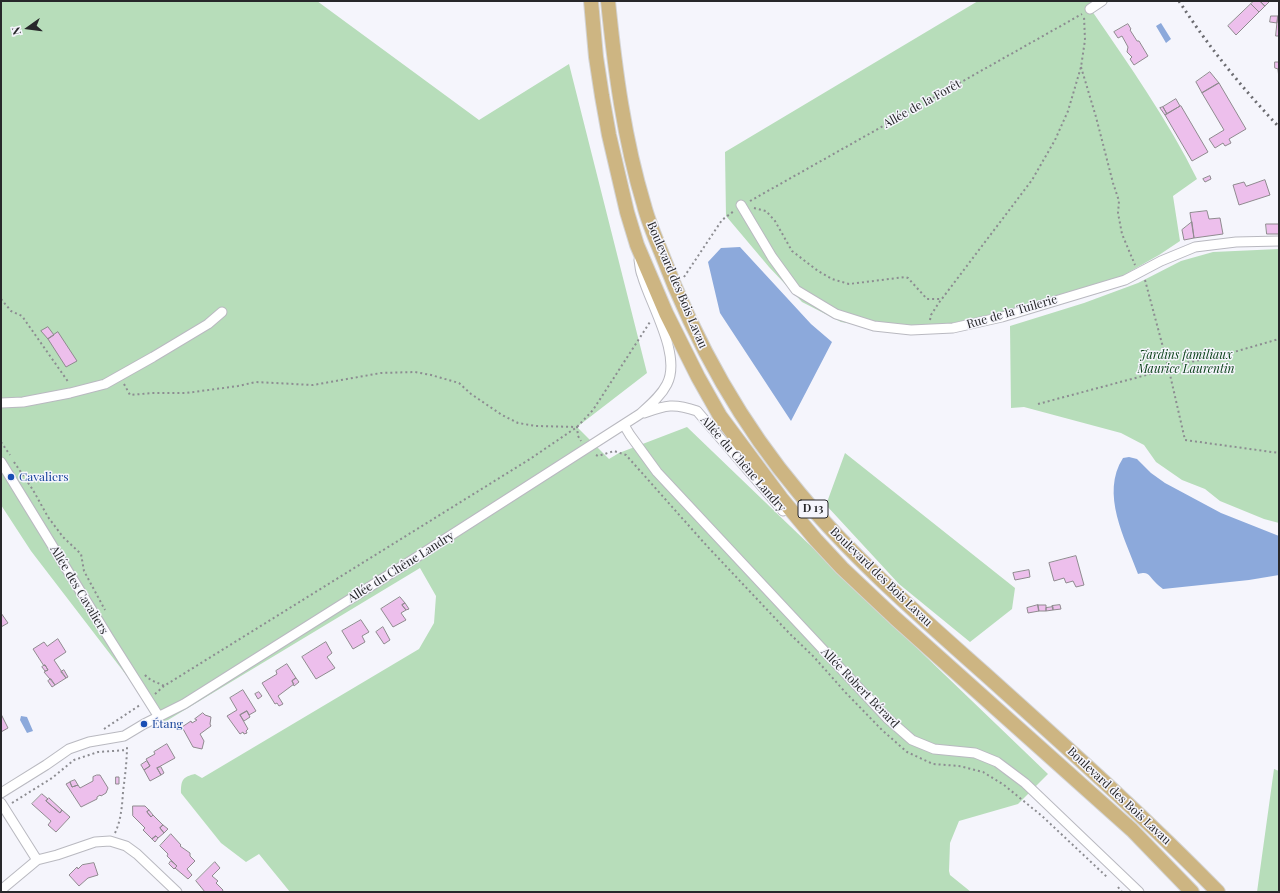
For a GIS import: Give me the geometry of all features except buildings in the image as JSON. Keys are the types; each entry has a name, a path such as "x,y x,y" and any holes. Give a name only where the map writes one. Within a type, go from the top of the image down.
{"main road":[{"name":"Boulevard des Bois Lavau","path":"590,1 596,57 609,135 627,212 637,245 666,313 698,377 720,416 780,498 842,568 895,618 1132,830 1192,892"},
{"name":"Boulevard des Bois Lavau","path":"608,1 619,94 644,207 667,269 694,330 734,403 760,441 799,494 849,548 893,591 1093,771 1157,831 1218,892"}],"street":[{"path":"1087,11 1102,1"},
{"name":"Rue de la Tuilerie","path":"742,205 772,257 796,290 836,314 874,326 911,330 953,328 1002,317 1125,280 1161,261 1195,247 1236,242 1279,241"},
{"name":"Allée du Chêne Landry","path":"124,736 184,704 397,570 624,425 640,414 652,403 667,384 671,369 668,343 641,275 637,245"},
{"path":"1,403 23,402 76,392 105,384 208,324 222,312"},
{"name":"Allée du Chêne Landry","path":"640,414 670,405 682,406 697,411 792,521 816,540"},
{"name":"Allée Robert Bérard","path":"624,425 657,472 881,712 912,740 934,749 975,752 997,762 1025,783 1139,892"},
{"name":"Allée des Cavaliers","path":"1,462 108,638 159,717"},
{"path":"1,793 69,749 89,742 124,736"},
{"path":"2,806 37,860"},
{"path":"1,890 37,860 95,842 110,841 126,846 137,854 177,892"}],"path":[{"path":"928,329 931,315 1032,180 1055,140 1068,111 1081,67 1087,11"},
{"name":"Allée de la Forêt","path":"683,279 722,220 742,205 1087,11"},
{"path":"1081,67 1119,201 1118,212 1122,234 1133,262 1145,279 1169,369 1185,440 1279,453"},
{"path":"742,205 766,210 775,221 792,251 818,271 832,279 849,284 905,277 908,278 927,299 942,299"},
{"path":"1,299 11,311 22,316 76,392"},
{"path":"144,674 149,680 164,686 530,459 577,427 593,410 653,318"},
{"path":"1038,404 1169,369 1186,362 1220,356 1279,339"},
{"path":"119,376 130,395 152,393 186,393 256,382 313,385 381,374 415,372 459,383 471,394 490,407 518,423 536,426 577,427"},
{"path":"577,427 578,436 587,449"},
{"path":"1,442 33,490 48,517 63,537 81,554 84,572 107,613"},
{"path":"89,742 96,734 148,700"},
{"path":"110,841 118,826 122,812 127,750 124,736 117,720"},
{"path":"2,806 52,778 74,760 98,752 127,750"}],"green space":[{"path":"1,1 317,1 479,120 569,64 647,373 577,427 609,459 619,453 687,427 1048,774 1018,804 959,821 950,843 949,871 950,875 971,892 290,892 259,854 246,862 221,843 181,793 182,782 184,779 195,774 202,778 419,649 434,623 436,596 420,568 163,723 31,551 1,505"},
{"path":"978,1 1110,1 1092,11 1161,114 1197,179 1173,196 1180,241 1122,276 1001,312 918,331 876,328 841,322 802,302 769,267 726,216 725,152"},
{"name":"Jardins familiaux Maurice Laurentin","path":"1279,249 1279,523 1264,519 1220,501 1205,489 1182,480 1156,462 1144,445 1121,433 1024,407 1011,408 1010,326 1084,303 1138,283 1181,261 1213,252"},
{"path":"845,453 1015,588 1012,609 970,642 899,584 826,505"},
{"path":"1274,769 1279,771 1279,892 1257,892"}],"water":[{"path":"1161,23 1171,39 1166,43 1156,26"},
{"path":"740,247 811,324 832,342 791,421 720,313 708,262 721,248"},
{"path":"1129,457 1137,459 1151,473 1165,483 1221,513 1279,536 1279,575 1249,580 1163,589 1148,574 1138,574 1121,531 1114,501 1114,486 1117,472 1123,458"},
{"path":"21,716 27,717 33,731 27,733 20,720"}],"railway":[{"path":"1179,1 1226,66 1279,127"}],"place":[{"name":"Cavaliers","path":"11,477"},
{"name":"Étang","path":"144,724"}]}
